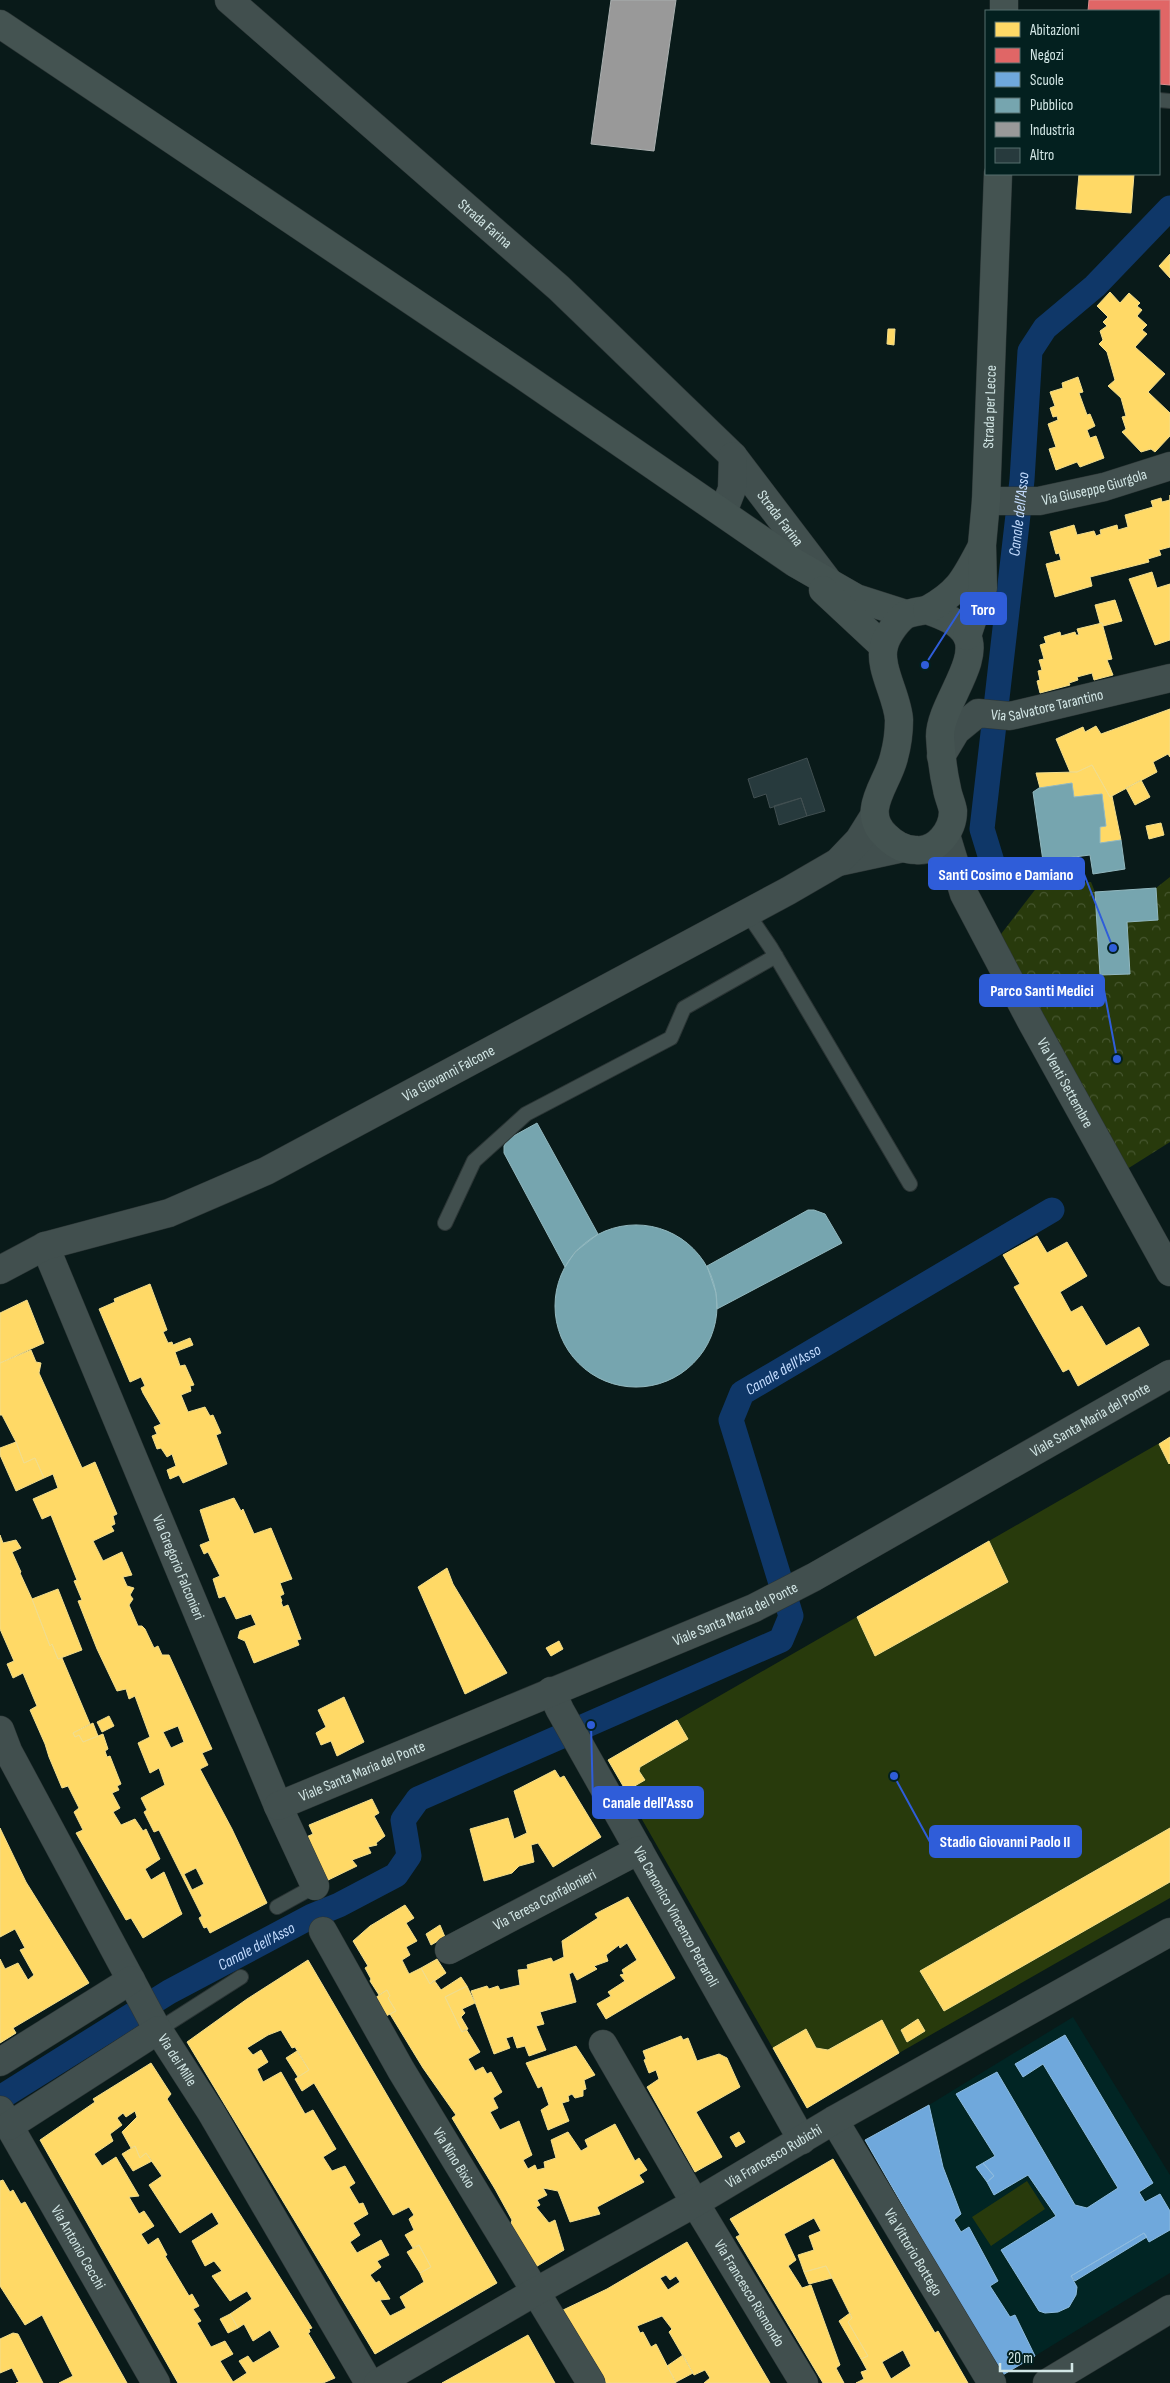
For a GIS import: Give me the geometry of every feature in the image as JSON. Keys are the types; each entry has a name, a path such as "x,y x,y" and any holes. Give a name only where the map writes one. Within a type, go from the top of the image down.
{"main road":[{"path":"0,24 723,512 795,563 883,646"},
{"name":"Strada per Lecce","path":"946,835 953,811 941,756 940,734 946,710 969,657 967,636 983,588 982,544 996,501 998,175"},
{"path":"946,835 935,845 910,849 881,831 874,816 875,801 894,758 899,720 894,694 885,668 883,646 894,627 916,612 946,599 963,583 982,544"},
{"path":"795,563 828,580 856,598 948,618 967,636"}],"street":[{"name":"Strada Farina","path":"229,0 559,288 733,456 828,580"},
{"path":"723,512 732,490 733,456"},
{"name":"Via Giuseppe Giurgola","path":"996,501 1039,501 1104,487 1170,466"},
{"name":"Via Salvatore Tarantino","path":"941,756 956,731 978,713 1010,716 1170,678"},
{"name":"Via Giovanni Falcone","path":"0,1270 45,1246 169,1213 266,1172 748,914 838,862 859,840 874,816"},
{"name":"Via Venti Settembre","path":"946,835 964,894 1058,1072 1170,1272"},
{"name":"Via Giovanni Falcone","path":"838,862 910,849"},
{"name":"Via Venti Settembre","path":"910,849 942,869 964,894"},
{"name":"Via Gregorio Falconieri","path":"45,1246 278,1806 315,1886"},
{"name":"Viale Santa Maria del Ponte","path":"278,1806 556,1700 754,1608 814,1577 1170,1374"},
{"name":"Via Canonico Vincenzo Petraroli","path":"556,1700 802,2140"},
{"name":"Via dei Mille","path":"0,1730 8,1751 157,2028 211,2112 369,2383"},
{"name":"Via Teresa Confalonieri","path":"449,1950 639,1850"},
{"name":"Via Nino Bixio","path":"322,1931 401,2070 591,2383"},
{"name":"Via Francesco Rubichi","path":"378,2383 535,2292 695,2203 834,2120 1170,1932"},
{"path":"0,2062 133,1985"},
{"path":"5,2119 157,2028"},
{"name":"Via Francesco Rismondo","path":"603,2044 695,2203 804,2383"},
{"name":"Via Antonio Cecchi","path":"5,2119 156,2383"},
{"name":"Via Vittorio Bottego","path":"834,2120 992,2383"},
{"path":"1047,2383 1170,2309"}],"lane":[{"path":"748,914 776,956 910,1184"},
{"path":"445,1223 474,1162 526,1114 671,1038 684,1008 776,956"},
{"path":"277,1907 315,1886"},
{"path":"157,2028 241,1977"}],"shaded area":[{"path":"1073,2017 1170,2175 1170,2273 1035,2356 1015,2315 1010,2317 990,2286 954,2220 954,2199 943,2167 929,2105"}],"green space":[{"path":"1170,877 1170,1142 1124,1171 998,938 1041,882 1091,882 1095,892 1100,975 1130,974 1127,922 1158,920 1156,888"},
{"path":"1170,1437 1170,1898 899,2053 807,2108 608,1760"},
{"path":"1027,2181 1045,2209 991,2246 972,2217"}],"building: Abitazioni":[{"path":"1079,175 1134,175 1131,213 1076,209"},
{"path":"1170,254 1170,278 1159,266"},
{"path":"1110,292 1120,303 1129,293 1140,303 1137,306 1142,310 1137,316 1147,325 1142,330 1147,334 1135,347 1165,374 1148,392 1170,413 1170,436 1155,452 1151,449 1141,452 1122,432 1126,429 1122,417 1126,416 1121,398 1108,386 1115,380 1107,352 1099,344 1103,340 1100,331 1107,326 1103,322 1108,317 1097,306"},
{"path":"888,329 895,329 894,345 887,344"},
{"path":"1078,377 1083,392 1079,393 1087,415 1090,414 1095,426 1087,430 1090,438 1096,436 1104,458 1080,467 1077,462 1056,470 1049,449 1056,447 1048,424 1058,420 1057,416 1053,417 1050,408 1055,406 1050,392 1063,388 1062,383"},
{"path":"1161,498 1162,502 1170,500 1170,547 1159,550 1161,555 1148,559 1149,562 1090,577 1092,586 1055,597 1046,564 1061,560 1059,553 1056,554 1050,532 1074,525 1077,535 1094,531 1096,536 1101,534 1100,530 1117,525 1118,530 1128,527 1125,515 1153,507 1151,501"},
{"path":"1152,572 1157,588 1170,584 1170,640 1155,645 1129,579"},
{"path":"1115,600 1122,621 1103,626 1100,623 1095,605"},
{"path":"1102,623 1112,659 1107,660 1113,675 1094,680 1092,673 1077,677 1078,680 1069,683 1070,685 1040,693 1037,681 1040,680 1038,671 1042,670 1039,660 1044,659 1040,645 1046,643 1044,637 1060,632 1061,636 1075,632 1076,635 1079,635 1077,629"},
{"path":"1170,709 1170,757 1168,754 1153,762 1157,772 1110,797 1092,765 1077,772 1070,772 1056,739 1083,727 1085,732 1096,726 1101,734"},
{"path":"1092,765 1110,797 1112,796 1121,840 1100,843 1100,827 1106,826 1102,794 1074,797 1072,783 1040,788 1036,773 1077,772"},
{"path":"1141,780 1150,797 1135,805 1126,788"},
{"path":"1161,823 1164,835 1149,839 1146,826"},
{"path":"1037,1236 1047,1253 1067,1242 1087,1276 1060,1292 1071,1312 1082,1306 1106,1346 1139,1327 1149,1345 1078,1386 1069,1369 1063,1372 1014,1287 1020,1284 1003,1255"},
{"path":"150,1284 167,1330 163,1332 168,1343 172,1342 173,1345 190,1338 193,1345 175,1352 180,1366 185,1365 194,1385 190,1386 191,1391 181,1395 188,1412 205,1407 210,1416 213,1415 221,1433 216,1435 227,1464 183,1483 179,1475 170,1479 167,1470 176,1466 172,1454 167,1457 161,1448 157,1449 152,1436 157,1434 154,1427 161,1424 143,1393 141,1388 145,1386 141,1377 130,1382 99,1309 115,1302 114,1299"},
{"path":"27,1300 44,1343 0,1363 0,1313"},
{"path":"31,1350 36,1362 41,1363 39,1373 82,1468 95,1462 117,1514 113,1516 115,1524 111,1526 114,1531 93,1541 103,1561 122,1552 132,1575 123,1577 127,1586 134,1588 130,1595 133,1599 129,1605 138,1626 142,1626 145,1629 154,1648 158,1646 162,1655 169,1655 212,1749 202,1753 208,1765 200,1769 232,1829 267,1903 210,1933 207,1927 204,1928 199,1918 202,1916 159,1830 154,1832 144,1812 147,1810 141,1798 165,1785 159,1768 150,1773 138,1743 150,1737 135,1696 129,1699 126,1689 117,1691 97,1649 78,1601 82,1600 74,1581 77,1580 51,1515 42,1519 33,1499 58,1488 53,1474 44,1478 35,1458 24,1463 16,1442 2,1415 0,1415 0,1363","holes":["178,1726 184,1742 171,1748 163,1732","196,1868 204,1884 192,1890 184,1874"]},
{"path":"1170,1437 1170,1463 1169,1464 1159,1444"},
{"path":"16,1442 24,1463 35,1458 44,1478 16,1491 0,1455 0,1448"},
{"path":"234,1498 241,1511 243,1509 254,1534 271,1528 292,1579 280,1583 284,1594 280,1596 281,1602 283,1607 288,1605 301,1639 297,1640 299,1645 254,1663 245,1641 238,1638 240,1631 256,1625 251,1614 236,1619 225,1596 219,1598 213,1579 220,1576 208,1552 204,1554 200,1545 210,1541 200,1510"},
{"path":"0,1535 3,1543 16,1540 21,1548 12,1552 20,1573 50,1646 52,1644 58,1659 62,1658 90,1724 73,1733 75,1737 79,1735 83,1742 103,1734 108,1749 105,1751 107,1757 110,1756 121,1784 117,1786 119,1790 112,1793 120,1808 113,1812 121,1825 135,1819 143,1831 146,1829 160,1859 145,1869 151,1880 164,1872 182,1914 143,1938 131,1918 126,1920 76,1833 83,1830 74,1812 79,1808 68,1786 62,1788 49,1757 30,1710 37,1706 23,1673 13,1678 7,1664 14,1661 0,1629"},
{"path":"989,1541 1008,1582 875,1656 857,1617"},
{"path":"447,1568 453,1584 507,1673 465,1694 418,1587"},
{"path":"58,1589 82,1650 58,1659 52,1644 50,1646 32,1599"},
{"path":"559,1641 563,1649 551,1656 546,1648"},
{"path":"344,1697 364,1742 337,1756 331,1741 321,1745 316,1733 326,1727 318,1710"},
{"path":"109,1716 114,1726 102,1732 97,1722"},
{"path":"677,1720 688,1739 640,1767 639,1771 645,1780 626,1791 608,1760"},
{"path":"93,1723 98,1736 83,1742 79,1735 75,1737 73,1733"},
{"path":"555,1770 560,1778 564,1776 601,1837 553,1867 538,1843 531,1845 534,1862 519,1866 512,1873 484,1881 470,1829 508,1818 514,1839 527,1833 514,1791"},
{"path":"372,1799 379,1813 374,1816 385,1836 376,1843 377,1845 368,1847 371,1853 352,1860 357,1866 322,1883 304,1838 313,1834 309,1825"},
{"path":"0,1828 26,1882 89,1983 13,2028 16,2033 0,2043 0,1959 5,1969 18,1963 28,1980 34,1975 20,1950 25,1948 15,1929 0,1937"},
{"path":"1170,1828 1170,1882 944,2011 920,1971"},
{"path":"628,1897 675,1978 606,2019 597,2004 611,1996 608,1992 625,1981 620,1975 624,1974 622,1970 637,1960 627,1943 620,1948 619,1945 606,1955 608,1961 594,1966 597,1969 577,1980 573,1972 569,1974 576,2002 540,2012 544,2024 536,2026 546,2050 529,2056 525,2046 517,2048 513,2036 506,2038 510,2048 494,2054 471,1991 487,1986 489,1989 498,1986 500,1990 520,1985 518,1970 528,1969 527,1965 551,1958 553,1962 564,1957 562,1941 598,1918 595,1914"},
{"path":"405,1905 414,1918 406,1923 417,1941 406,1947 410,1955 402,1960 409,1974 421,1968 430,1984 434,1980 441,1990 461,1977 467,1986 445,1997 462,2032 466,2029 480,2052 468,2059 475,2071 483,2067 487,2074 491,2072 502,2092 493,2098 498,2108 490,2112 500,2130 519,2121 532,2155 523,2160 528,2169 535,2165 537,2170 545,2168 544,2162 556,2158 551,2140 568,2132 581,2151 588,2147 585,2140 615,2124 635,2161 639,2158 647,2170 639,2175 644,2182 597,2207 600,2214 570,2222 558,2191 543,2188 547,2195 537,2200 540,2205 536,2207 549,2223 555,2220 564,2250 534,2268 510,2226 512,2220 452,2118 456,2115 423,2068 390,2014 396,2011 388,1998 390,1996 387,1990 379,1995 370,1981 371,1979 365,1968 368,1966 353,1941 370,1926"},
{"path":"440,1925 445,1937 431,1945 426,1934"},
{"path":"437,1959 446,1973 430,1984 421,1968"},
{"path":"308,1960 497,2283 375,2354 187,2042 247,1999","holes":["281,2030 292,2048 295,2047 309,2070 295,2079 302,2091 314,2083 393,2215 409,2207 414,2215 409,2219 414,2230 405,2235 413,2248 419,2245 431,2267 420,2273 424,2282 400,2297 406,2308 390,2316 380,2300 390,2299 379,2281 376,2283 370,2275 381,2267 377,2261 389,2255 381,2240 357,2253 350,2242 360,2235 353,2223 368,2214 363,2203 359,2204 349,2187 355,2183 345,2166 332,2171 323,2157 336,2149 313,2110 305,2114 281,2072 263,2082 257,2069 268,2062 261,2050 253,2055 247,2048 268,2035"]},
{"path":"467,1986 475,2003 462,2009 465,2013 461,2017 468,2029 462,2032 445,1997"},
{"path":"387,1990 390,1996 388,1998 396,2011 386,2016 375,1998"},
{"path":"918,2019 925,2031 907,2042 901,2030"},
{"path":"882,2020 899,2053 807,2108 773,2048 806,2029 816,2048 828,2050"},
{"path":"681,2036 683,2040 688,2038 697,2061 719,2054 727,2058 740,2087 696,2112 722,2157 695,2172 647,2087 659,2079 656,2070 649,2073 643,2051"},
{"path":"576,2046 595,2075 584,2080 586,2089 583,2090 583,2096 575,2098 572,2094 568,2096 569,2101 562,2103 569,2121 548,2130 541,2110 549,2105 542,2086 538,2088 526,2063"},
{"path":"297,2051 309,2070 298,2077 286,2058"},
{"path":"151,2063 171,2094 167,2099 312,2328 309,2329 310,2332 308,2333 335,2378 323,2383 178,2383 40,2140 95,2102 93,2099","holes":["135,2111 137,2117 122,2132 131,2148 135,2146 140,2158 146,2153 162,2176 149,2185 180,2233 212,2212 219,2224 192,2241 205,2266 214,2261 222,2271 212,2276 230,2301 247,2291 252,2299 230,2314 238,2328 244,2324 253,2341 270,2330 280,2347 253,2363 248,2356 239,2361 247,2373 233,2382 220,2361 233,2354 225,2341 211,2347 197,2323 201,2321 193,2309 199,2306 192,2294 189,2296 165,2256 167,2255 158,2238 148,2245 141,2234 154,2226 144,2211 139,2214 129,2197 139,2196 116,2157 102,2166 94,2154 113,2141 110,2134 122,2125 117,2118 123,2113 126,2117"]},
{"path":"739,2132 745,2142 736,2147 730,2137"},
{"path":"135,2146 140,2158 146,2153 152,2161 133,2171 122,2154"},
{"path":"833,2159 935,2333 938,2331 968,2383 856,2383 864,2379 861,2372 867,2370 861,2359 868,2356 848,2322 852,2318 826,2266 804,2272 798,2255 814,2250 809,2236 821,2231 814,2218 784,2234 796,2260 788,2266 802,2288 811,2285 840,2365 836,2368 844,2383 823,2383 736,2237 740,2235 730,2219","holes":["903,2350 911,2366 891,2379 882,2362"]},
{"path":"3,2180 10,2192 13,2190 21,2204 25,2202 127,2383 59,2383 73,2376 42,2315 25,2325 0,2286 0,2181"},
{"path":"687,2242 770,2383 704,2383 710,2378 705,2370 694,2375 669,2332 672,2329 662,2316 637,2326 640,2333 643,2332 651,2347 656,2344 676,2383 606,2383 592,2357 588,2359 561,2311 607,2289","holes":["666,2275 670,2280 676,2276 680,2282 668,2290 660,2278"]},
{"path":"419,2245 431,2267 420,2273 407,2252"},
{"path":"826,2266 832,2278 809,2284 804,2272"},
{"path":"850,2313 852,2318 848,2322 868,2356 861,2359 839,2321"},
{"path":"230,2314 238,2328 228,2333 220,2319"},
{"path":"13,2333 18,2334 43,2383 16,2383 19,2382 12,2368 0,2373 0,2339"},
{"path":"528,2335 555,2383 442,2383"},
{"path":"683,2355 693,2373 676,2382 667,2366"}],"building: Negozi":[{"path":"1089,0 1170,0 1170,85 1160,84 1160,10 1088,10"}],"building: Scuole":[{"path":"1065,2035 1153,2183 1139,2192 1145,2202 1160,2194 1170,2211 1170,2230 1149,2242 1144,2233 1071,2276 1077,2287 1076,2295 1069,2307 1058,2312 1045,2313 1039,2311 1001,2250 1056,2216 1028,2175 994,2195 987,2182 994,2176 983,2163 995,2156 956,2094 997,2072 1075,2205 1087,2208 1118,2188 1043,2064 1023,2077 1015,2064"},
{"path":"929,2105 943,2167 961,2214 954,2220 961,2232 969,2227 998,2281 990,2286 1010,2317 1015,2315 1035,2356 1001,2376 865,2140"},
{"path":"983,2163 994,2176 987,2182 976,2167"},
{"path":"1144,2233 1147,2237 1075,2281 1071,2276"}],"building: Pubblico":[{"path":"1072,783 1074,797 1102,794 1106,826 1100,827 1100,843 1121,840 1125,869 1093,874 1090,855 1043,861 1033,792 1039,788"},
{"path":"1156,888 1158,920 1127,922 1130,974 1100,975 1095,892"},
{"path":"537,1123 598,1234 575,1252 565,1267 504,1153 504,1146 508,1139"},
{"path":"808,1210 825,1214 842,1243 717,1309 716,1293 707,1266"},
{"path":"636,1225 667,1231 693,1249 711,1275 717,1306 711,1337 693,1363 667,1381 636,1387 605,1381 579,1363 561,1337 555,1306 561,1275 579,1249 605,1231"}],"building: Industria":[{"path":"611,0 676,0 654,151 591,144"}],"building: Altro":[{"path":"807,758 825,811 807,816 801,798 770,808 766,794 754,798 748,779"},
{"path":"801,798 807,816 779,825 774,806"}],"waterway":[{"name":"Canale dell'Asso","path":"996,875 982,829 1022,480 1030,351 1045,328 1095,286 1170,208"},
{"name":"Canale dell'Asso","path":"0,2098 169,1992 312,1916 339,1905 396,1875 409,1856 403,1820 418,1799 781,1640 791,1616 731,1420 742,1393 1052,1210"}],"place":[{"name":"Toro","path":"925,665"},
{"name":"Santi Cosimo e Damiano","path":"1113,948"},
{"name":"Parco Santi Medici","path":"1117,1059"},
{"name":"Canale dell'Asso","path":"591,1725"},
{"name":"Stadio Giovanni Paolo II","path":"894,1776"}]}
